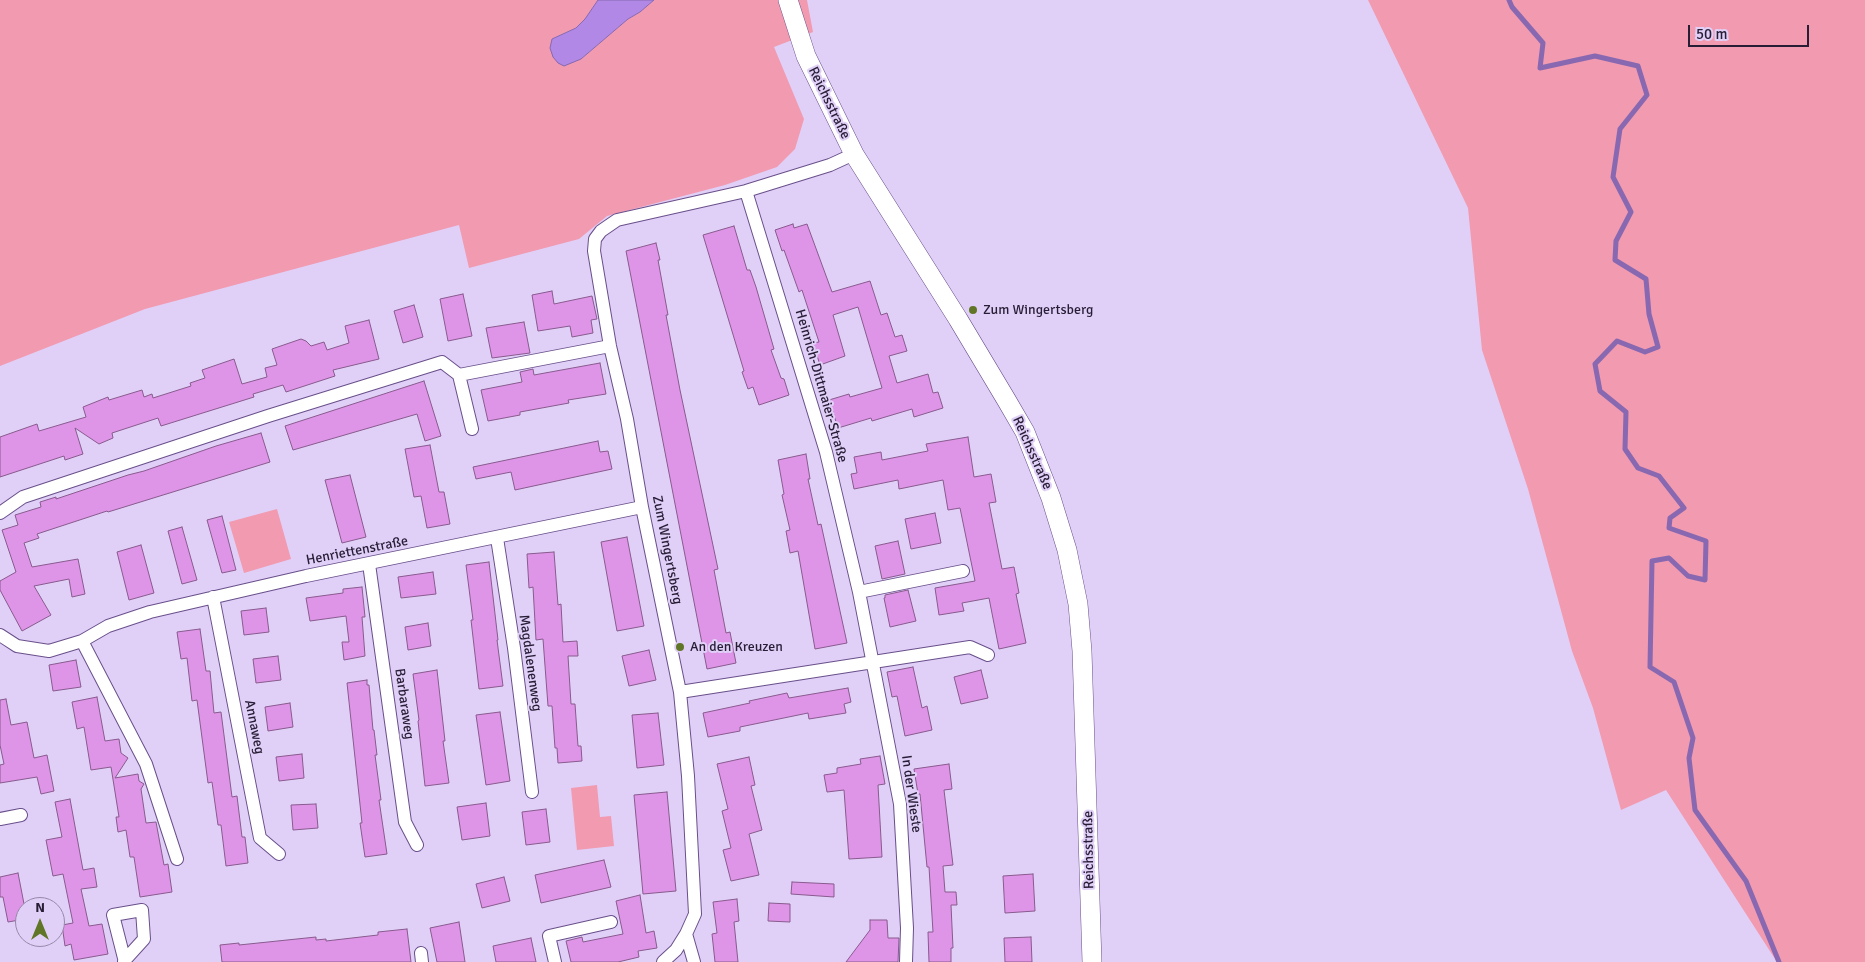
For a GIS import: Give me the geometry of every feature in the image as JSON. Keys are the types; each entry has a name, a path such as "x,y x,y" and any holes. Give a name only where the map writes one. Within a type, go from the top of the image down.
{"main road":[{"name":"Reichsstraße","path":"788,0 806,56 854,154 958,319 1025,432 1051,498 1067,550 1078,604 1082,651 1092,962"}],"street":[{"name":"Zum Wingertsberg","path":"663,962 676,950 695,914 688,776 680,692 642,507 627,419 610,346 594,251 596,238 601,231 617,220 746,191 830,165 854,154"},
{"name":"Heinrich-Dittmaier-Straße","path":"746,191 826,452 859,592 872,662"},
{"path":"459,375 610,346"},
{"path":"0,513 23,497 268,416 442,362 459,375 472,429"},
{"name":"Henriettenstraße","path":"0,635 17,646 49,650 82,641 117,623 150,612 213,597 642,507"},
{"name":"Magdalenenweg","path":"497,538 514,648 532,792"},
{"name":"Barbaraweg","path":"369,564 405,822 417,845"},
{"path":"859,592 963,572"},
{"name":"Annaweg","path":"213,597 260,838 279,854"},
{"path":"82,641 146,764 177,859"},
{"path":"680,692 970,647 988,655"},
{"name":"In der Wieste","path":"872,662 900,804 907,928 906,962"},
{"path":"0,819 21,815"},
{"path":"555,962 549,936 611,922"},
{"path":"686,934 694,962"}],"shaded area":[{"path":"0,0 598,0 585,19 576,28 552,39 581,59 628,19 654,0 807,0 813,32 774,47 804,119 795,149 777,167 725,185 607,216 579,239 469,268 459,225 145,309 0,366"},
{"path":"598,0 654,0 628,19 581,59 564,66 558,63 553,57 550,48 552,39 576,28 585,19"},
{"path":"1368,0 1865,0 1865,962 1777,962 1666,790 1621,810 1593,708 1572,651 1528,489 1482,350 1468,208"},
{"path":"277,509 291,559 244,573 229,522"},
{"path":"597,785 600,817 611,816 614,846 577,850 571,788"}],"building":[{"path":"793,224 794,228 807,224 832,292 870,281 881,315 887,313 895,337 902,335 907,351 889,356 897,383 928,374 933,393 938,392 943,408 914,417 912,409 872,421 871,418 838,428 829,400 849,394 850,397 882,388 858,307 833,315 845,356 820,365 813,343 819,342 802,290 799,292 775,230"},
{"path":"734,226 747,270 750,270 756,287 774,349 771,350 789,395 759,405 753,387 748,389 742,372 744,371 703,235"},
{"path":"656,243 668,315 666,315 680,390 718,569 714,570 726,633 730,632 736,663 707,669 626,251"},
{"path":"552,291 554,304 592,296 597,319 591,320 593,333 572,337 570,326 538,331 532,295"},
{"path":"463,294 472,336 448,341 440,299"},
{"path":"414,305 423,337 403,343 394,311"},
{"path":"369,320 379,359 333,370 335,376 286,392 283,385 253,394 254,397 161,426 158,418 112,433 113,438 99,444 75,428 83,454 65,460 64,456 0,477 0,437 37,424 39,431 86,417 83,407 108,397 109,400 142,390 144,397 152,394 153,398 191,386 190,383 205,378 202,370 234,359 242,384 267,377 265,368 277,365 272,349 301,339 311,346 324,342 327,350 349,343 345,326"},
{"path":"524,322 530,353 492,358 486,328"},
{"path":"600,363 606,394 568,400 569,403 520,412 520,415 488,421 481,390 522,382 520,372 533,369 534,375"},
{"path":"424,381 441,436 425,441 417,414 293,450 285,426"},
{"path":"261,433 270,462 37,534 39,538 24,543 32,567 78,559 85,594 72,597 69,579 34,586 51,615 22,631 0,590 0,581 16,572 2,530 18,525 15,515 41,507 40,502 56,497 56,499"},
{"path":"968,437 974,477 991,474 996,502 989,503 1002,569 1014,567 1019,593 1016,594 1026,643 999,649 989,598 962,603 964,611 939,615 935,588 975,581 960,508 948,510 943,480 899,489 898,480 854,489 851,474 857,473 854,457 881,452 882,460 928,451 926,444"},
{"path":"598,441 600,452 608,451 612,469 515,490 511,472 476,479 473,467"},
{"path":"430,445 439,492 444,492 450,524 427,528 421,496 414,497 405,449"},
{"path":"806,454 810,479 808,479 818,525 821,524 847,643 815,649 798,551 790,553 786,531 790,530 782,495 784,494 778,460"},
{"path":"350,475 366,537 342,543 325,480"},
{"path":"935,513 941,543 911,549 905,519"},
{"path":"222,516 236,570 222,573 207,520"},
{"path":"182,527 197,580 182,584 168,531"},
{"path":"627,537 644,626 617,631 601,542"},
{"path":"898,541 905,574 882,579 875,546"},
{"path":"141,545 154,593 129,600 117,552"},
{"path":"554,552 558,605 561,604 563,642 577,641 578,656 568,656 571,704 575,704 578,746 581,746 582,761 558,763 552,706 548,706 543,639 536,640 533,587 529,588 527,554"},
{"path":"489,562 503,686 479,689 466,565"},
{"path":"433,572 436,594 401,598 398,577"},
{"path":"362,587 365,617 362,617 365,656 344,660 342,642 349,642 346,616 310,621 306,598 343,593 343,589"},
{"path":"908,590 916,621 890,627 885,595"},
{"path":"266,608 269,632 244,635 241,611"},
{"path":"428,623 431,646 408,650 405,627"},
{"path":"200,629 206,671 210,671 214,713 221,712 232,797 237,796 242,837 245,837 248,863 226,866 221,825 218,825 212,782 208,783 197,700 192,701 187,658 181,659 177,632"},
{"path":"649,650 656,680 629,686 622,656"},
{"path":"278,656 281,680 256,683 253,659"},
{"path":"76,660 81,687 53,691 49,665"},
{"path":"913,667 922,708 927,706 932,730 905,736 897,696 892,697 887,672"},
{"path":"437,670 445,741 443,741 449,783 425,786 413,674"},
{"path":"981,670 988,698 961,704 954,677"},
{"path":"367,680 377,755 375,755 381,800 379,800 387,854 365,857 347,683"},
{"path":"848,688 851,702 844,704 846,713 809,719 808,713 740,727 740,731 708,737 703,713 787,693 789,698"},
{"path":"97,697 105,741 119,739 121,753 128,758 115,778 138,774 139,781 144,784 141,789 146,823 156,822 164,865 168,864 172,892 140,897 134,857 130,857 126,830 118,832 116,817 119,817 111,767 91,770 84,727 77,729 72,702"},
{"path":"6,699 11,725 27,722 34,758 47,755 54,791 41,794 37,777 0,783 0,765 4,764 0,745 0,700"},
{"path":"290,703 293,727 268,731 265,707"},
{"path":"500,712 510,781 486,785 476,715"},
{"path":"658,713 664,765 637,768 632,715"},
{"path":"302,754 304,778 279,781 276,757"},
{"path":"880,756 885,784 878,785 882,857 849,859 844,790 827,792 824,775 837,773 837,768 861,764 860,759"},
{"path":"749,757 755,785 751,786 762,830 749,834 759,875 731,881 723,850 731,848 722,811 728,809 717,764"},
{"path":"949,764 952,789 944,790 953,865 943,866 945,892 956,892 957,905 951,905 953,948 951,948 951,962 929,962 928,932 933,932 929,867 927,867 920,794 918,794 914,769"},
{"path":"667,792 676,891 643,894 634,795"},
{"path":"70,799 83,870 94,868 97,887 81,889 89,926 102,924 108,954 74,960 71,944 65,946 65,924 73,923 63,874 53,876 46,840 62,837 55,802"},
{"path":"486,803 490,836 462,840 457,807"},
{"path":"316,804 318,828 293,830 291,805"},
{"path":"546,809 550,842 526,845 522,812"},
{"path":"604,860 611,887 541,903 535,875"},
{"path":"18,873 23,897 15,897 15,921 8,922 3,897 0,897 0,877"},
{"path":"1033,874 1035,911 1005,913 1003,876"},
{"path":"504,877 510,901 482,908 476,884"},
{"path":"792,882 834,884 834,897 791,894"},
{"path":"640,895 646,933 654,931 657,948 638,951 639,957 618,962 571,962 566,941 582,937 583,942 623,934 616,901"},
{"path":"737,899 739,921 734,922 738,962 715,962 712,934 717,933 713,902"},
{"path":"769,903 790,904 790,922 768,921"},
{"path":"870,920 887,920 888,938 899,938 898,962 846,962 870,930"},
{"path":"459,922 465,962 437,962 430,928"},
{"path":"407,929 411,962 222,962 220,945 239,943 239,945 316,937 316,940 326,939 326,941 378,935 378,932"},
{"path":"1031,937 1032,962 1005,962 1004,938"},
{"path":"531,938 536,962 496,962 493,946"}],"waterway":[{"path":"1509,0 1512,7 1543,43 1540,68 1595,56 1638,66 1647,95 1620,129 1613,177 1631,212 1616,241 1615,260 1646,279 1649,314 1658,347 1645,352 1617,341 1595,364 1600,391 1626,412 1625,449 1638,468 1659,476 1684,508 1670,518 1669,528 1706,541 1705,580 1688,576 1669,558 1652,561 1650,667 1674,682 1693,738 1689,758 1695,810 1746,881 1779,962"}],"place":[{"name":"Zum Wingertsberg","path":"973,310"},
{"name":"An den Kreuzen","path":"680,647"}]}
